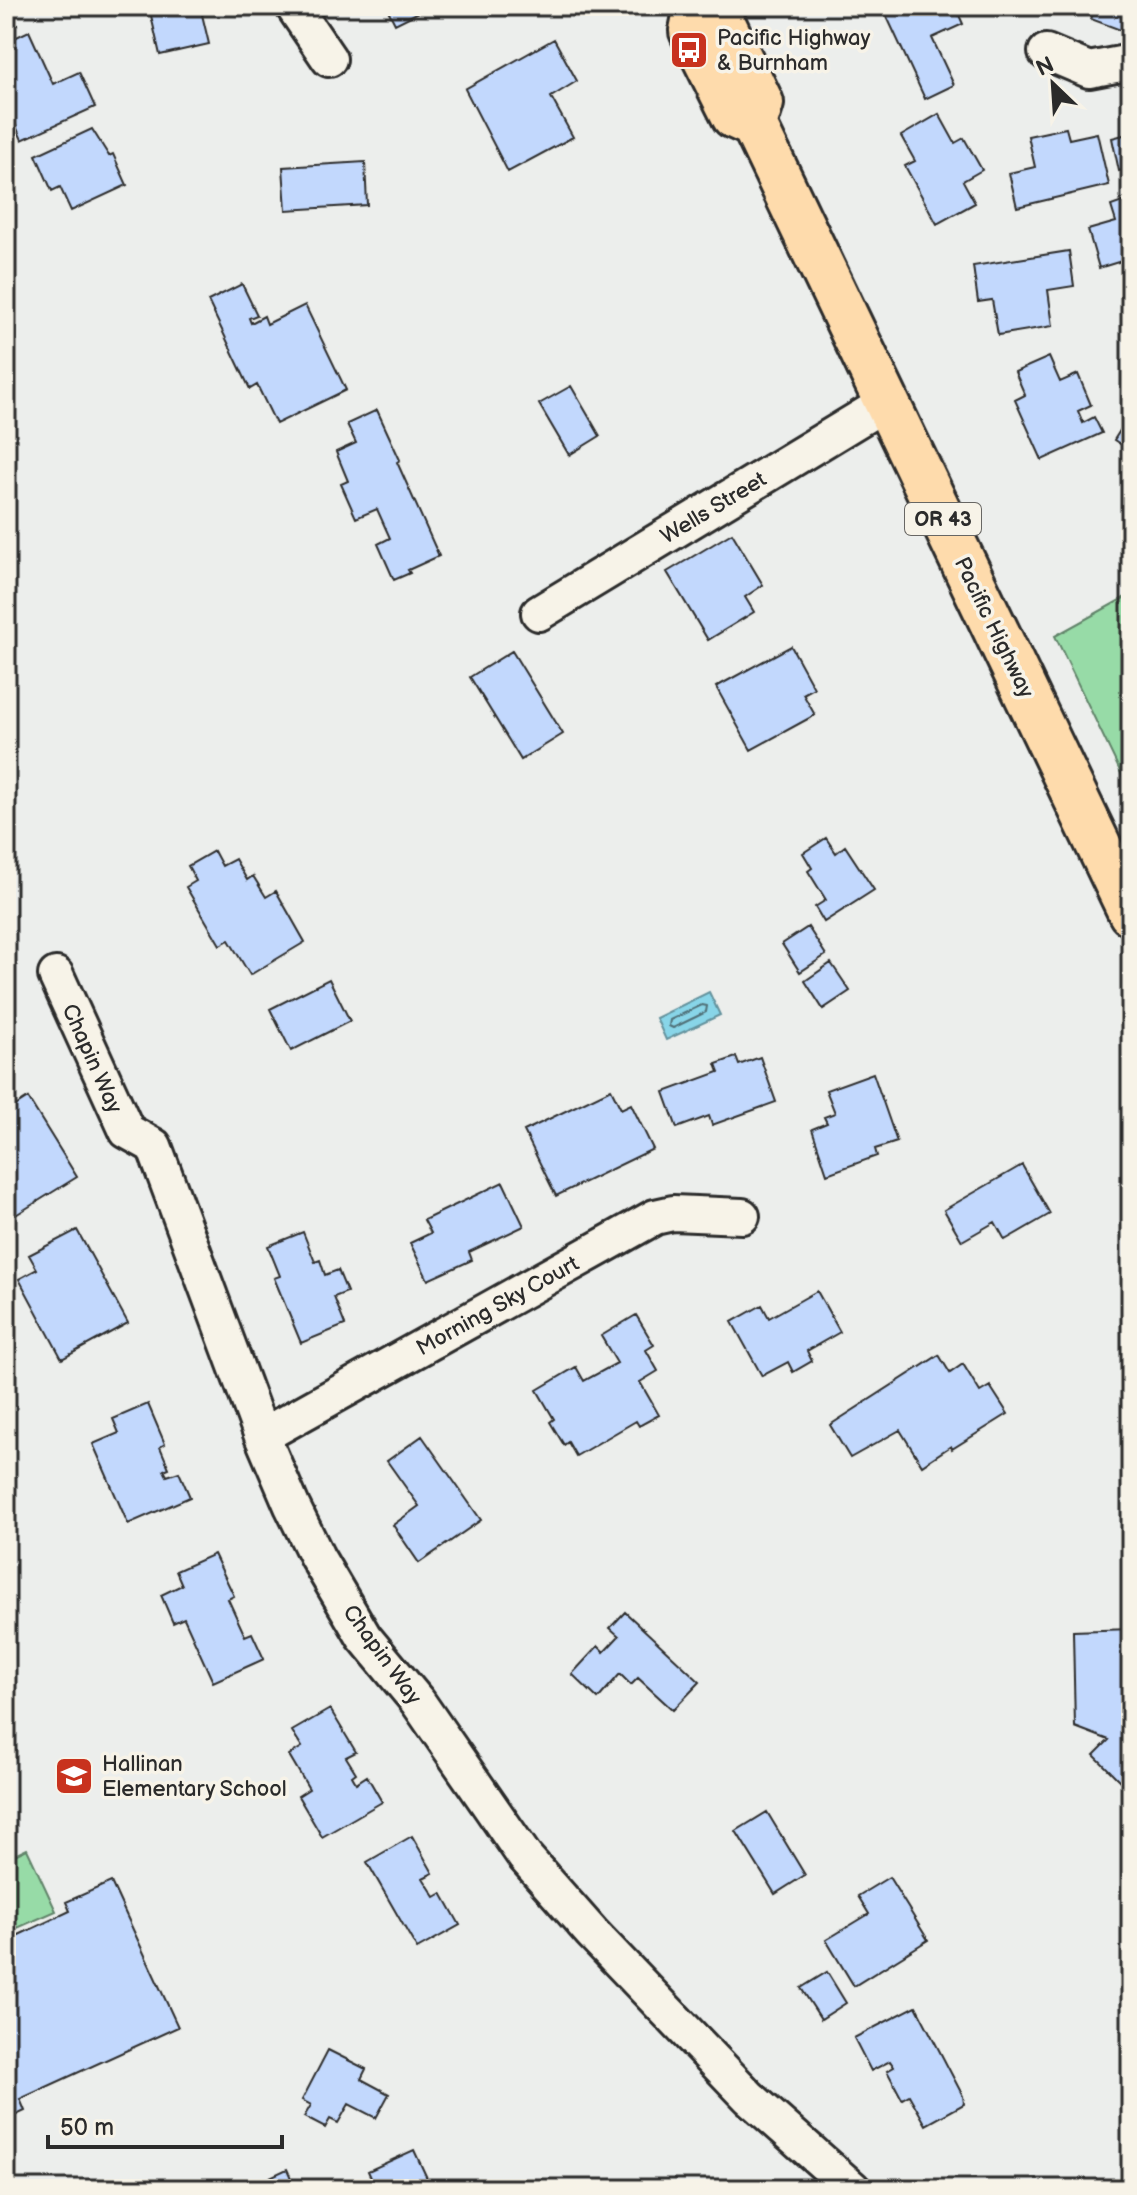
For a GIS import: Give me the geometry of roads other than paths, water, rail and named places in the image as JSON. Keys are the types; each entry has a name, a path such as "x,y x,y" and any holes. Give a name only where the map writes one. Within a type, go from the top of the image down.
{"main road":[{"name":"Pacific Highway","path":"697,6 719,15 761,103 754,125 1131,913"}],"street":[{"path":"293,6 329,59"},
{"path":"1046,52 1089,70 1131,62"},
{"name":"Wells Street","path":"539,613 887,402"},
{"name":"Chapin Way","path":"56,975 127,1131 154,1146 262,1436 317,1557 364,1637 418,1702 525,1857 690,2038 749,2097 853,2189"},
{"name":"Morning Sky Court","path":"262,1436 655,1217 673,1213 742,1216"}],"water":[{"path":"709,992 720,1015 666,1040 656,1018"}],"place":[{"name":"Pacific Highway & Burnham","path":"689,50"},
{"name":"Hallinan Elementary School","path":"74,1776"}]}
